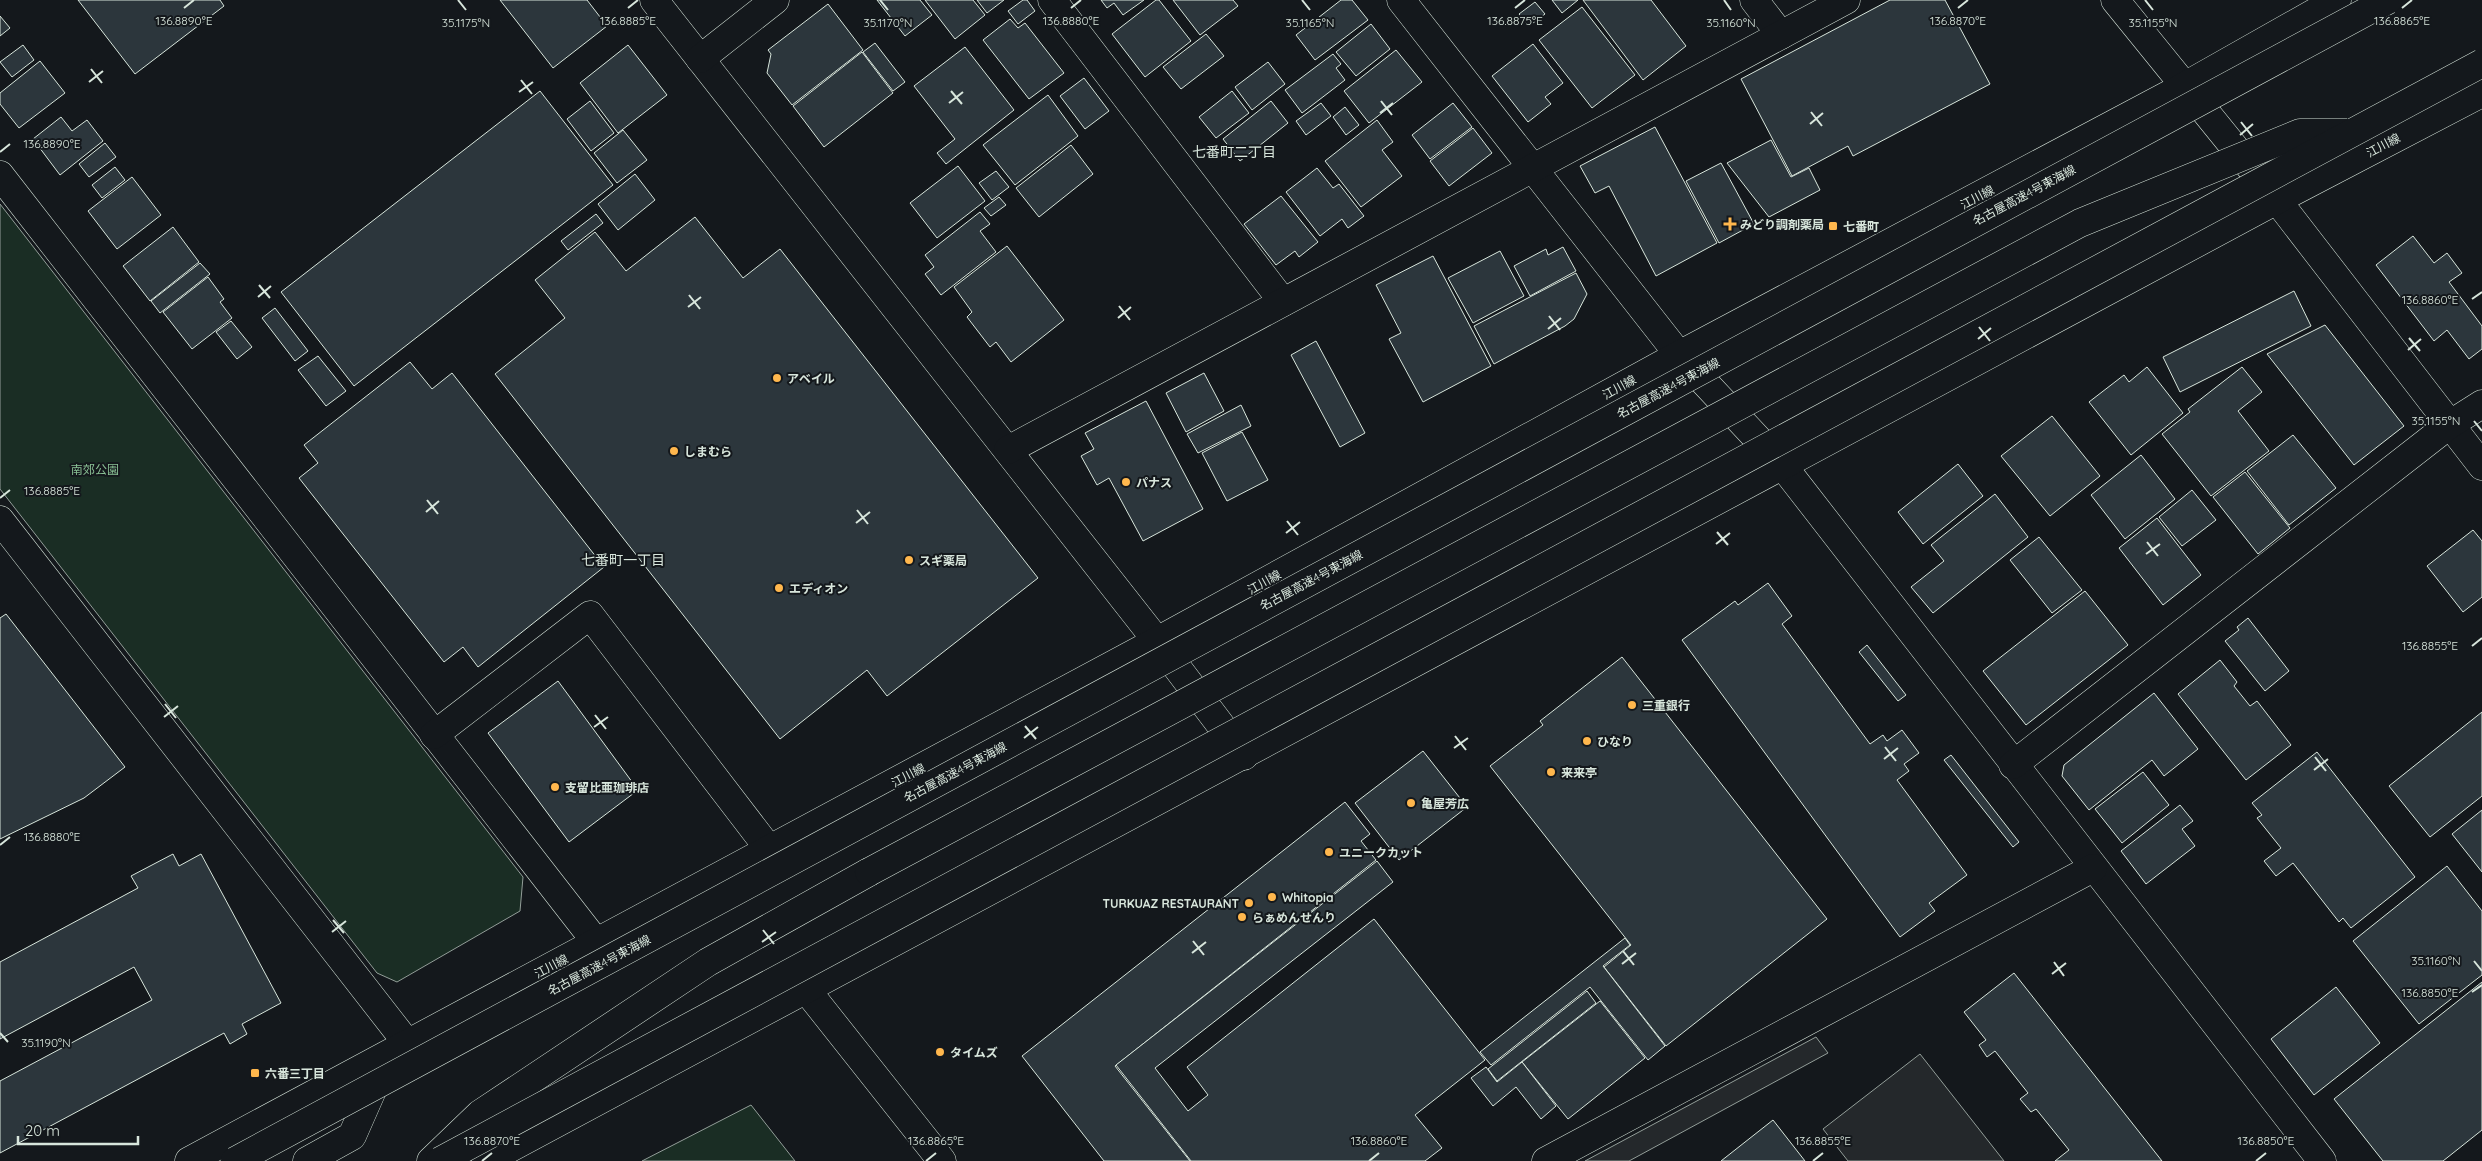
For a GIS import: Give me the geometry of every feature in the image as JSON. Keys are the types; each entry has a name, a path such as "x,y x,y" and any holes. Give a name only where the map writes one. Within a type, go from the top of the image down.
{"main road":[{"path":"654,0 1008,450 1244,756"},
{"path":"700,59 775,0"},
{"path":"1052,0 1283,302"},
{"path":"1401,0 1678,355 1783,466 2013,766 2322,1161"},
{"path":"1754,0 1781,35"},
{"path":"1008,450 1846,0"},
{"path":"2115,0 2183,87 2277,200 2482,466"},
{"name":"江川線","path":"189,1161 1157,641 1678,355 2183,87 2337,0"},
{"name":"名古屋高速4号東海線","path":"235,1161 2388,0"},
{"path":"440,1161 2482,63"},
{"name":"江川線","path":"492,1160 805,988 1244,756 2277,200 2482,93"},
{"path":"431,1161 480,1114 708,962 869,872 2080,223 2300,134 2351,133"},
{"path":"0,175 596,942"},
{"path":"2013,766 2449,425 2482,404"},
{"path":"0,520 407,1043"},
{"path":"434,735 590,615 769,849"},
{"path":"1546,1161 2093,868"},
{"path":"805,988 942,1161"},
{"path":"307,1161 352,1136 374,1086"}],"green space":[{"name":"南郊公園","path":"0,204 523,877 520,911 397,982 377,973 0,489"},
{"path":"751,1105 795,1161 642,1161"}],"shaded area":[{"path":"1816,1037 1828,1053 1629,1161 1585,1161"},
{"path":"1920,1054 2004,1161 1848,1161 1823,1129"}],"building":[{"path":"78,0 220,0 224,6 135,74"},
{"path":"500,0 587,0 607,26 553,68"},
{"path":"877,0 920,0 932,15 905,36"},
{"path":"925,0 973,0 985,15 955,39"},
{"path":"977,0 1004,0 987,13"},
{"path":"1023,0 1027,0 1035,11 1018,24 1008,11"},
{"path":"1101,0 1144,0 1123,15 1114,3 1107,8"},
{"path":"1156,0 1159,0 1191,41 1145,77 1112,34"},
{"path":"1173,0 1233,0 1238,6 1200,35"},
{"path":"1341,0 1352,0 1368,20 1315,60 1296,35"},
{"path":"1552,0 1578,0 1562,13"},
{"path":"1583,0 1651,0 1686,46 1643,80"},
{"path":"1890,0 1945,0 1990,84 1853,156 1848,146 1792,176 1741,79"},
{"path":"1535,2 1545,14 1529,26 1519,14"},
{"path":"828,4 863,50 792,105 767,73 771,54 768,50"},
{"path":"1582,7 1635,75 1592,108 1539,40"},
{"path":"0,16 10,28 0,36"},
{"path":"1010,19 1018,28 1025,23 1064,73 1029,99 983,40"},
{"path":"1371,24 1390,49 1356,76 1336,52"},
{"path":"1206,34 1224,56 1181,89 1163,67"},
{"path":"875,43 905,82 893,91 863,52"},
{"path":"1533,44 1563,83 1545,97 1551,104 1528,122 1492,76"},
{"path":"23,45 34,60 12,77 0,62"},
{"path":"628,45 667,95 618,133 580,83"},
{"path":"965,47 1014,110 946,164 937,153 955,139 914,86"},
{"path":"1396,50 1422,82 1369,123 1344,91"},
{"path":"862,52 893,93 824,147 793,106"},
{"path":"1333,54 1341,64 1336,68 1345,80 1302,113 1285,90"},
{"path":"40,61 65,93 19,128 0,104 0,93"},
{"path":"1268,62 1285,84 1252,110 1235,87"},
{"path":"1084,78 1109,111 1085,129 1060,96"},
{"path":"540,91 613,185 354,386 281,292"},
{"path":"1232,91 1249,113 1216,138 1199,117"},
{"path":"1048,95 1078,136 1015,185 983,145"},
{"path":"590,101 614,133 591,151 567,119"},
{"path":"1271,101 1288,123 1240,161 1223,139"},
{"path":"1321,103 1331,116 1306,135 1296,121"},
{"path":"1453,103 1472,127 1430,159 1412,135"},
{"path":"1345,107 1359,125 1346,135 1333,117"},
{"path":"61,117 72,131 87,120 103,141 60,175 33,139"},
{"path":"1377,120 1393,142 1382,150 1402,176 1361,207 1325,161"},
{"path":"1655,127 1717,243 1656,276 1609,186 1595,193 1580,166"},
{"path":"1473,128 1492,153 1449,186 1430,161"},
{"path":"623,130 647,160 617,183 594,153"},
{"path":"1771,140 1791,177 1809,168 1820,190 1769,217 1727,163"},
{"path":"105,143 116,157 89,177 79,164"},
{"path":"1071,145 1093,174 1039,217 1016,188"},
{"path":"1721,163 1754,224 1719,243 1686,181"},
{"path":"958,166 985,201 937,238 910,203"},
{"path":"115,167 125,180 102,198 92,185"},
{"path":"1317,168 1333,188 1339,184 1364,216 1348,228 1342,219 1320,236 1286,192"},
{"path":"996,171 1009,187 992,200 979,183"},
{"path":"635,174 655,200 618,230 598,204"},
{"path":"132,177 161,215 117,249 88,211"},
{"path":"1281,196 1318,242 1299,257 1295,251 1276,265 1244,224"},
{"path":"999,197 1006,205 991,216 984,208"},
{"path":"980,212 990,224 980,231 996,252 941,295 925,274 934,267 925,255"},
{"path":"596,214 603,223 568,250 561,241"},
{"path":"695,217 743,278 780,249 1038,578 887,696 867,670 780,739 495,374 565,318 535,280 595,232 626,271"},
{"path":"173,227 199,262 150,301 123,266"},
{"path":"2413,236 2434,263 2447,253 2462,273 2449,282 2482,326 2482,349 2469,359 2447,330 2434,341 2376,265"},
{"path":"1007,246 1064,320 1011,362 996,342 990,347 967,317 972,312 954,287"},
{"path":"1563,247 1576,271 1530,296 1514,266 1546,249 1548,255"},
{"path":"1500,251 1524,296 1473,323 1448,278"},
{"path":"1433,256 1491,366 1423,402 1389,339 1401,333 1376,285"},
{"path":"200,263 210,274 160,313 151,301"},
{"path":"1576,273 1587,294 1574,319 1565,326 1494,364 1474,326"},
{"path":"208,277 224,299 220,302 232,318 192,349 163,312"},
{"path":"2294,291 2311,326 2180,392 2163,357"},
{"path":"275,308 308,351 295,361 262,318"},
{"path":"231,321 252,347 237,359 216,332"},
{"path":"2325,325 2404,426 2354,465 2267,354"},
{"path":"1316,341 1365,433 1340,447 1291,355"},
{"path":"318,356 346,391 326,406 298,370"},
{"path":"410,362 432,389 452,373 604,567 478,667 463,647 444,662 299,478 318,463 304,445"},
{"path":"2147,367 2183,413 2131,455 2089,402 2124,375 2129,382"},
{"path":"2242,367 2262,392 2238,411 2269,451 2211,496 2162,434 2190,412 2188,409"},
{"path":"1204,373 1224,411 1186,432 1166,393"},
{"path":"1146,401 1203,509 1143,541 1109,478 1097,485 1081,456 1094,449 1085,433"},
{"path":"1241,405 1251,426 1198,453 1187,434"},
{"path":"2052,416 2100,476 2050,516 2001,456"},
{"path":"1242,432 1268,480 1227,501 1202,453"},
{"path":"2293,435 2336,488 2289,525 2247,471"},
{"path":"2141,455 2175,499 2125,539 2091,495"},
{"path":"1958,464 1983,496 1923,544 1898,512"},
{"path":"2245,472 2290,528 2258,554 2213,497"},
{"path":"2192,490 2216,520 2182,546 2159,517"},
{"path":"1995,494 2028,537 1933,613 1911,587 1944,561 1931,545"},
{"path":"2157,518 2201,575 2163,605 2119,548"},
{"path":"2473,530 2482,541 2482,597 2463,612 2427,566"},
{"path":"2039,537 2082,590 2052,613 2010,560"},
{"path":"1768,583 1792,616 1782,624 1870,744 1883,735 1887,741 1902,730 1919,753 1904,764 1909,771 1897,780 1967,875 1929,903 1935,911 1900,937 1682,640 1735,601 1738,605"},
{"path":"2085,591 2128,645 2026,725 1983,671"},
{"path":"6,614 125,767 84,798 0,839 0,618"},
{"path":"2248,618 2289,671 2265,691 2225,641 2239,630 2237,627"},
{"path":"1867,645 1906,695 1898,701 1859,652"},
{"path":"1622,657 1827,919 1666,1046 1604,967 1631,945 1490,766 1543,725 1540,721"},
{"path":"2220,660 2237,682 2234,686 2250,706 2257,701 2291,745 2246,780 2178,694"},
{"path":"558,681 638,790 569,842 488,733"},
{"path":"2154,693 2198,749 2164,776 2152,760 2089,810 2062,776 2064,765"},
{"path":"2482,712 2482,796 2430,837 2389,786"},
{"path":"1423,751 1467,807 1399,860 1355,803"},
{"path":"2317,752 2415,877 2351,928 2343,918 2339,922 2293,863 2276,876 2264,861 2281,848 2257,818 2262,815 2252,803"},
{"path":"1951,755 2019,842 2013,847 1944,760"},
{"path":"2143,772 2169,805 2122,843 2095,809"},
{"path":"1345,802 1370,834 1361,841 1376,860 1115,1066 1190,1161 1104,1161 1022,1056"},
{"path":"2180,805 2193,821 2182,829 2195,846 2146,884 2121,851"},
{"path":"2482,810 2482,872 2452,834"},
{"path":"173,854 179,866 201,854 281,1003 242,1024 247,1034 230,1044 224,1033 0,1153 0,1081 152,1000 134,967 0,1039 0,962 138,888 131,876"},
{"path":"1377,861 1393,882 1155,1068 1188,1111 1208,1095 1187,1067 1374,919 1485,1060 1415,1115 1442,1148 1425,1161 1191,1161 1116,1065"},
{"path":"2447,866 2482,911 2482,975 2419,1024 2353,941"},
{"path":"1625,938 1630,945 1603,966 1665,1046 1648,1060 1590,987 1491,1065 1480,1052"},
{"path":"2014,973 2162,1161 2055,1161 2069,1150 2036,1109 2031,1112 2020,1099 2028,1093 1995,1051 1987,1057 1979,1045 1986,1040 1964,1012"},
{"path":"2482,982 2482,1130 2443,1161 2383,1161 2334,1099"},
{"path":"2336,987 2380,1043 2314,1095 2271,1039"},
{"path":"1587,991 1596,1003 1497,1081 1488,1069"},
{"path":"1600,1001 1645,1058 1568,1119 1522,1062"},
{"path":"1522,1062 1556,1106 1541,1119 1516,1087 1493,1106 1471,1078 1486,1067 1497,1082"},
{"path":"1773,1120 1805,1161 1721,1161"}],"place":[{"name":"みどり調剤薬局","path":"1730,224"},
{"name":"七番町","path":"1833,226"},
{"name":"アベイル","path":"777,378"},
{"name":"しまむら","path":"674,451"},
{"name":"パナス","path":"1126,482"},
{"name":"スギ薬局","path":"909,560"},
{"name":"エディオン","path":"779,588"},
{"name":"三重銀行","path":"1632,705"},
{"name":"ひなり","path":"1587,741"},
{"name":"来来亭","path":"1551,772"},
{"name":"支留比亜珈琲店","path":"555,787"},
{"name":"亀屋芳広","path":"1411,803"},
{"name":"ユニークカット","path":"1329,852"},
{"name":"Whitopia","path":"1272,897"},
{"name":"TURKUAZ RESTAURANT","path":"1249,903"},
{"name":"らぁめんせんり","path":"1242,917"},
{"name":"タイムズ","path":"940,1052"},
{"name":"六番三丁目","path":"255,1073"}],"district":[{"name":"七番町二丁目","path":"1234,152"},
{"name":"七番町一丁目","path":"623,560"}]}
